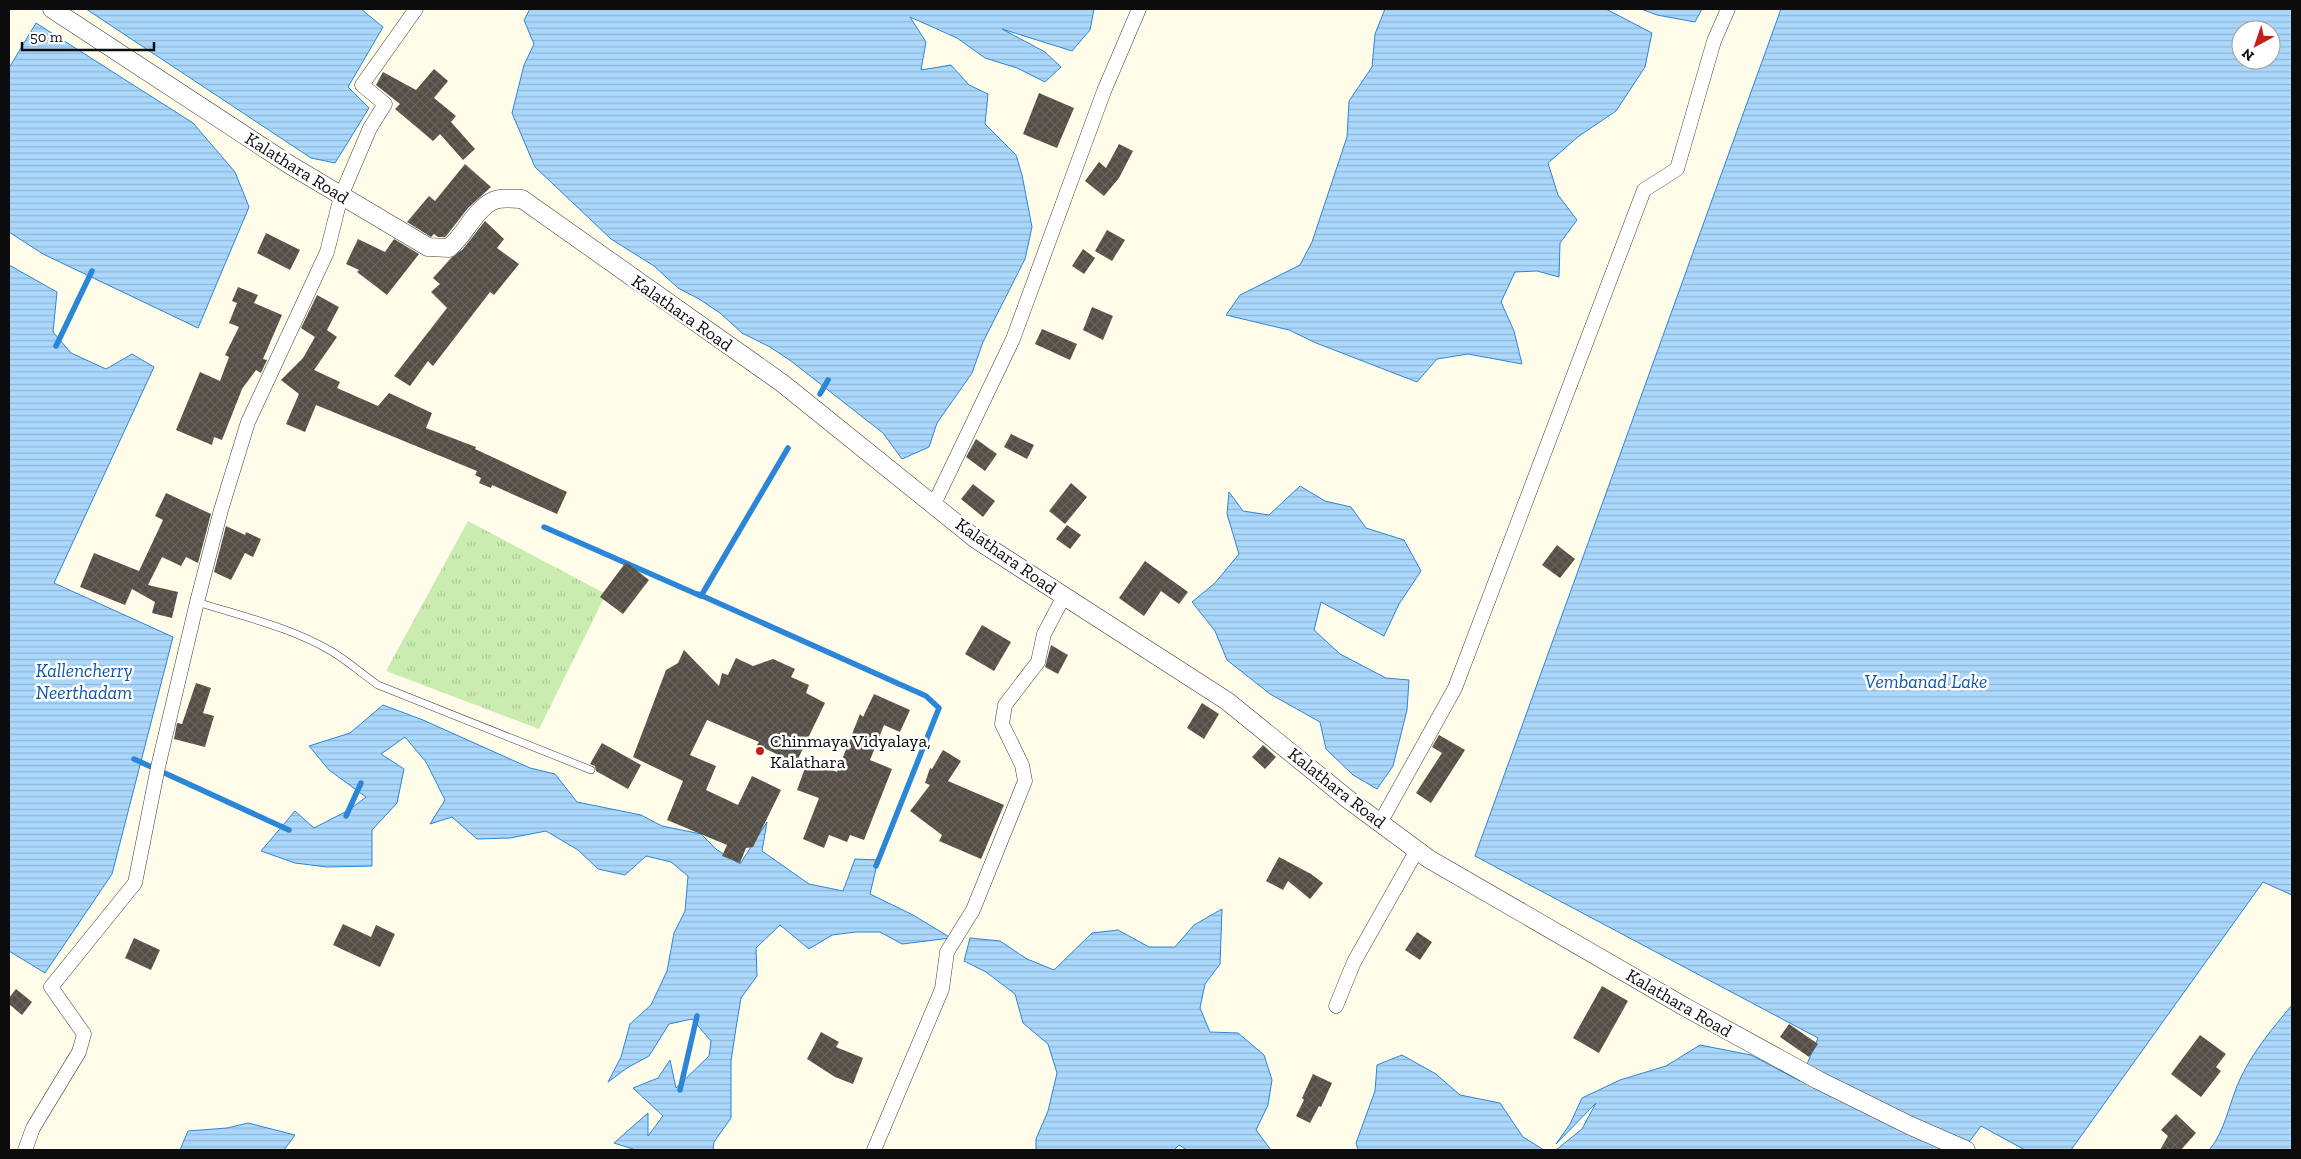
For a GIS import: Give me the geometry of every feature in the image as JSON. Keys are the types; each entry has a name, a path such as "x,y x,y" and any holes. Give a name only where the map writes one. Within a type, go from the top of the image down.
{"street":[{"name":"Kalathara Road","path":"52,9 290,165 428,247 449,248 460,239 480,210 494,200 522,199 782,383 977,540 1227,701 1380,823 1429,859 1685,1007 1818,1080 1911,1126 1966,1150"},
{"path":"25,1150 33,1128 79,1052 84,1034 51,987 135,883 158,767 197,602 221,510 248,422 327,252 341,196 370,128 385,104 362,85 416,9"},
{"path":"934,504 1014,339 1104,91 1139,9"},
{"path":"1380,823 1455,688 1644,190 1677,169 1714,41 1728,9"},
{"path":"874,1150 942,989 947,952 973,910 1025,780 1022,765 1002,724 1005,705 1038,662 1044,634 1064,596"},
{"path":"1336,1006 1354,962 1417,850"}],"lane":[{"path":"197,602 285,630 329,650 349,662 378,685 590,770"}],"green space":[{"path":"468,521 606,594 539,729 386,671"}],"water":[{"path":"86,9 361,9 383,27 348,87 369,108 335,163 311,158"},
{"path":"530,9 1094,9 1090,30 1072,51 1002,29 1045,52 1061,67 1045,82 1017,68 985,58 957,38 910,17 926,42 921,70 951,65 969,85 988,94 985,124 1016,155 1022,175 1032,227 1025,259 983,342 972,373 937,423 929,447 902,459 883,433 791,361 770,347 742,333 720,313 678,288 654,266 611,239 535,167 512,113 524,65 534,44 524,20"},
{"path":"1385,9 1606,9 1652,33 1645,67 1616,111 1579,136 1548,163 1558,195 1577,220 1560,243 1559,277 1537,271 1515,272 1501,302 1514,331 1522,364 1468,354 1437,359 1417,382 1316,343 1289,330 1226,315 1240,295 1300,265 1312,242 1347,137 1349,101 1372,67 1375,34"},
{"path":"1641,9 1702,9 1695,22 1657,15"},
{"name":"Vembanad Lake","path":"1781,9 2292,9 2292,895 2263,882 2071,1150 2025,1150 1981,1126 1963,1150 1556,1150 1582,1129 1596,1103 1556,1144 1570,1124 1582,1098 1620,1080 1666,1066 1700,1045 1751,1055 1800,1081 1818,1038 1475,856"},
{"path":"36,23 193,123 235,172 249,207 198,328 43,254 9,232 9,68"},
{"name":"Kallencherry Neerthadam","path":"9,265 57,292 53,332 71,353 106,369 132,354 154,367 54,583 173,637 112,874 45,973 9,951"},
{"path":"1300,486 1325,501 1351,507 1366,528 1404,540 1421,571 1399,604 1384,636 1321,602 1314,630 1340,654 1386,678 1409,680 1407,710 1393,766 1377,789 1353,775 1326,749 1320,722 1270,694 1227,660 1215,631 1192,602 1215,583 1239,554 1227,514 1229,492 1243,511 1269,515"},
{"path":"383,705 423,720 530,768 555,774 577,802 641,815 662,826 701,834 717,850 740,864 767,822 762,851 809,884 843,891 855,859 878,860 870,894 913,915 951,938 902,944 880,932 856,932 832,935 809,949 780,925 756,948 757,976 741,998 731,1061 731,1118 714,1142 713,1150 636,1150 614,1143 648,1113 648,1136 663,1116 633,1088 658,1078 670,1060 676,1088 709,1056 711,1041 692,1019 669,1024 649,1056 627,1068 608,1082 621,1057 630,1024 651,1005 667,971 674,933 685,911 688,876 671,862 646,856 625,875 598,869 578,850 546,831 510,838 477,839 452,817 430,824 445,800 426,762 405,737 381,754 404,769 397,803 372,830 372,866 327,867 295,863 261,851 295,811 314,828 349,810 366,797 329,770 309,746 350,733"},
{"path":"1222,909 1220,964 1205,984 1200,1008 1210,1032 1238,1033 1264,1055 1272,1080 1268,1105 1256,1130 1271,1150 1187,1150 1179,1145 1174,1150 1036,1150 1036,1139 1048,1111 1057,1073 1048,1044 1023,1023 1015,994 986,972 964,961 970,938 1000,941 1027,959 1054,970 1092,933 1118,930 1149,947 1175,947 1194,925"},
{"path":"2292,1005 2292,1150 2209,1150 2219,1135 2246,1067 2264,1040"},
{"path":"1402,1055 1436,1074 1460,1095 1500,1103 1523,1137 1544,1150 1358,1150 1356,1143 1375,1091 1377,1065"},
{"path":"248,1123 295,1135 284,1150 180,1150 188,1131 227,1128"}],"building":[{"path":"434,69 448,81 434,98 456,116 451,122 475,149 463,160 440,134 433,141 395,109 400,104 376,85 383,72 416,90"},
{"path":"1039,93 1074,108 1057,148 1023,134"},
{"path":"1119,144 1133,151 1119,178 1104,196 1085,181 1099,162 1106,168"},
{"path":"465,164 491,187 468,208 445,237 438,237 434,234 431,237 407,222 429,196 435,201"},
{"path":"485,221 504,239 497,248 519,264 494,295 490,292 433,366 428,361 410,386 394,376 447,308 431,292 440,284 433,278 451,258 463,249"},
{"path":"1107,230 1125,240 1112,261 1095,251"},
{"path":"266,233 300,250 290,270 257,253"},
{"path":"358,239 385,252 394,239 419,254 387,295 357,272 359,270 346,264"},
{"path":"1083,249 1095,258 1084,274 1072,266"},
{"path":"238,287 258,295 254,303 282,315 263,359 267,360 261,373 256,370 242,389 222,440 214,437 212,445 176,430 200,372 220,381 229,357 225,355 239,327 229,323 237,303 232,301"},
{"path":"317,295 339,307 327,330 337,337 314,370 340,382 337,388 378,406 389,393 432,413 426,428 476,447 475,449 567,492 557,514 492,485 491,488 479,483 481,478 475,475 477,471 316,405 305,432 286,424 299,394 281,380 303,358 315,337 301,328"},
{"path":"1092,307 1113,316 1103,340 1083,330"},
{"path":"1042,329 1077,344 1070,360 1035,344"},
{"path":"1011,434 1034,445 1027,459 1004,447"},
{"path":"976,439 997,454 985,471 966,457"},
{"path":"1071,483 1087,497 1065,524 1049,511"},
{"path":"973,484 995,501 983,517 961,499"},
{"path":"166,493 211,514 198,563 186,557 181,566 162,557 148,585 178,592 172,618 152,613 155,602 132,589 125,605 80,587 94,553 139,571 163,520 155,516"},
{"path":"1067,525 1081,535 1070,549 1056,539"},
{"path":"226,526 245,535 246,532 261,539 253,557 245,553 231,580 214,572"},
{"path":"1557,545 1575,559 1560,578 1542,565"},
{"path":"1145,561 1188,592 1179,604 1161,591 1144,616 1119,598"},
{"path":"626,562 649,580 623,614 600,597"},
{"path":"982,625 1011,642 994,671 965,654"},
{"path":"1051,645 1068,655 1058,674 1045,667"},
{"path":"684,650 719,686 722,673 728,675 736,658 753,666 773,659 795,669 791,677 809,685 806,693 825,703 796,763 757,745 759,742 707,720 690,755 716,766 706,790 738,805 752,776 781,790 753,847 746,848 740,863 722,856 727,845 667,820 683,781 633,757 666,670 678,663"},
{"path":"196,683 211,688 203,713 214,716 205,747 174,739 177,723 182,724"},
{"name":"Chinmaya Vidyalaya, Kalathara","path":"874,694 910,710 900,732 884,725 870,760 892,769 864,840 850,835 847,842 829,835 824,848 803,839 819,798 797,790 808,760 837,772 860,714 863,717"},
{"path":"1202,703 1219,714 1204,739 1187,728"},
{"path":"1439,735 1465,750 1431,803 1416,793 1442,753 1432,747"},
{"path":"602,743 641,765 628,789 596,771 595,766 590,764"},
{"path":"1263,745 1276,757 1265,769 1252,757"},
{"path":"943,750 961,761 948,781 1004,805 981,859 939,841 942,835 910,811 930,785 925,783 930,768 932,769"},
{"path":"1279,857 1311,874 1323,883 1310,899 1288,881 1283,890 1266,881"},
{"path":"343,924 371,937 376,925 395,934 380,967 333,945"},
{"path":"1417,932 1432,942 1420,960 1405,950"},
{"path":"134,938 160,950 151,970 125,958"},
{"path":"1602,986 1628,1001 1599,1053 1573,1038"},
{"path":"16,989 32,1002 22,1015 9,1004 9,998"},
{"path":"1789,1024 1818,1044 1809,1057 1780,1037"},
{"path":"821,1032 839,1042 836,1047 863,1058 853,1084 835,1077 807,1059"},
{"path":"2200,1035 2226,1054 2216,1067 2221,1071 2201,1097 2171,1074"},
{"path":"1313,1074 1332,1083 1321,1107 1319,1106 1310,1123 1296,1116"},
{"path":"2176,1114 2196,1133 2181,1150 2160,1150 2168,1136 2161,1130"}],"waterway":[{"path":"56,346 92,271"},
{"path":"820,394 828,380"},
{"path":"544,527 701,596 788,448"},
{"path":"698,594 926,696 939,708 876,866"},
{"path":"134,759 289,830"},
{"path":"346,816 361,783"},
{"path":"680,1090 697,1016"}],"place":[{"name":"Chinmaya Vidyalaya, Kalathara","path":"760,751"}]}
